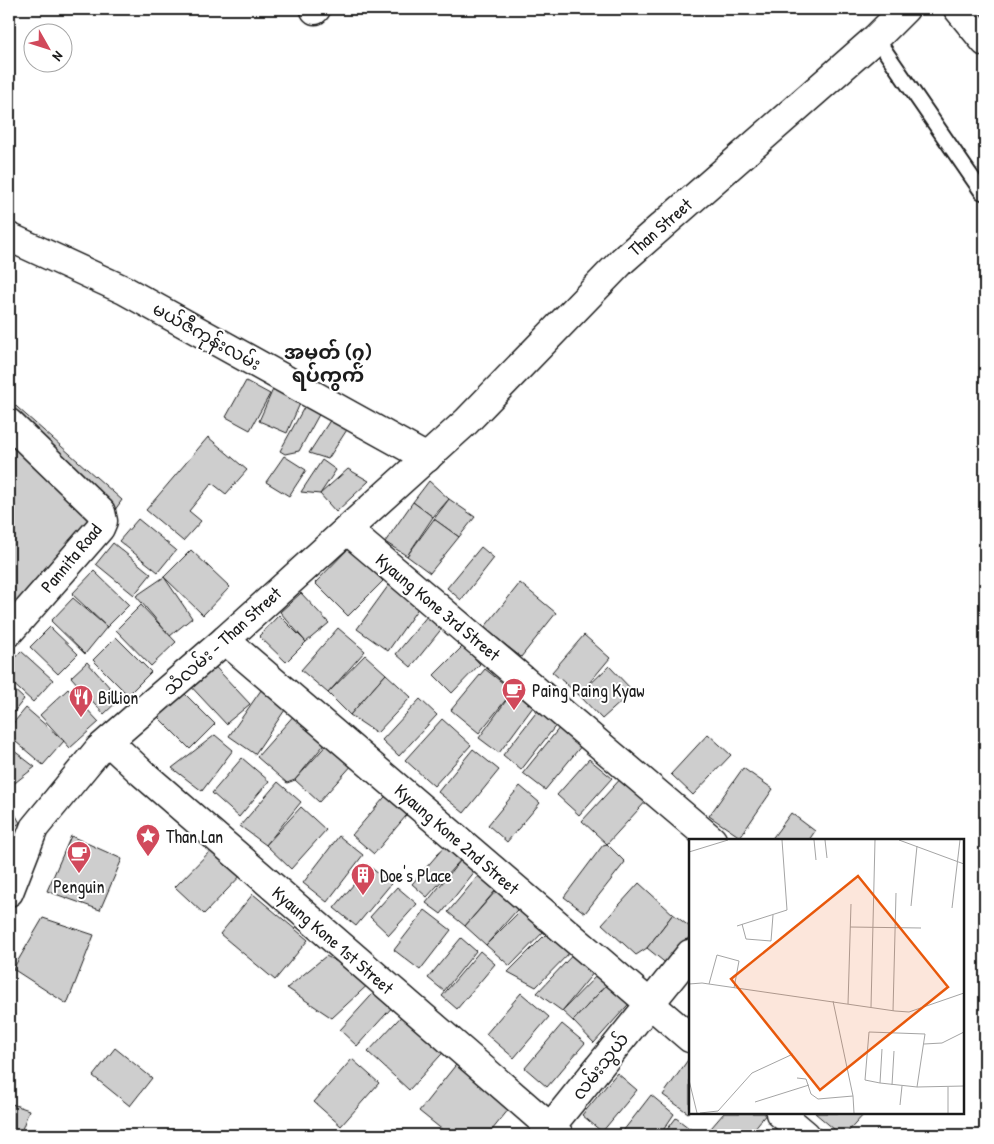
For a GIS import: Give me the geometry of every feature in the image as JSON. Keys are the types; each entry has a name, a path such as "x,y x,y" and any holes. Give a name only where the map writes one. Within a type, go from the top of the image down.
{"street":[{"name":"Than Street","path":"427,458 466,422 623,260 876,38 905,9"},
{"path":"958,9 985,42"},
{"name":"မယ်ဇီကုန်းလမ်း","path":"9,237 124,290 427,458"},
{"name":"Pannita Road","path":"9,423 101,512 103,521 100,528 9,632"},
{"name":"သံလမ်း - Than Street","path":"9,892 34,828 99,749 110,742 427,458"},
{"name":"Kyaung Kone 3rd Street","path":"347,530 711,839"},
{"name":"Kyaung Kone 2nd Street","path":"224,640 689,1037"},
{"name":"Kyaung Kone 1st Street","path":"110,742 141,772 551,1133"},
{"name":"လမ်းသွယ်","path":"551,1133 649,1003 689,955"},
{"path":"781,1114 806,1135"}],"lane":[{"path":"876,38 982,192"}],"building":[{"path":"246,381 270,394 250,430 226,417"},
{"path":"274,387 302,399 287,433 259,421"},
{"path":"9,400 122,500 83,555 9,629"},
{"path":"307,402 322,409 299,451 285,454 280,451"},
{"path":"336,411 352,422 328,459 309,453"},
{"path":"208,437 247,470 226,494 212,483 189,511 201,521 183,541 146,510"},
{"path":"284,456 306,470 289,496 266,482"},
{"path":"322,460 336,470 320,494 301,492"},
{"path":"348,469 369,481 336,512 320,494"},
{"path":"429,481 449,499 433,517 413,502"},
{"path":"449,499 475,517 459,537 434,519"},
{"path":"413,502 433,517 407,556 385,542"},
{"path":"138,519 176,550 158,572 119,541"},
{"path":"434,519 459,537 430,573 407,556"},
{"path":"113,543 151,574 134,595 96,564"},
{"path":"481,547 494,558 461,600 447,588"},
{"path":"349,548 383,581 348,616 315,583"},
{"path":"191,550 230,587 203,615 164,577"},
{"path":"94,571 129,605 107,627 72,594"},
{"path":"164,577 192,618 170,636 136,596"},
{"path":"391,582 421,604 388,651 357,629"},
{"path":"520,583 556,613 521,657 484,628"},
{"path":"301,593 329,623 306,642 280,612"},
{"path":"73,598 107,627 85,654 51,621"},
{"path":"141,605 176,642 151,666 116,630"},
{"path":"279,615 306,642 286,662 259,636"},
{"path":"428,615 443,627 411,667 396,654"},
{"path":"50,627 78,654 58,674 30,647"},
{"path":"338,628 365,651 328,693 301,670"},
{"path":"584,635 610,658 579,695 552,672"},
{"path":"116,637 151,672 128,695 93,660"},
{"path":"463,646 480,664 452,693 434,675"},
{"path":"21,651 53,680 33,702 9,680 9,664"},
{"path":"365,655 386,674 350,715 328,693"},
{"path":"207,658 250,704 228,722 227,725 185,680"},
{"path":"87,662 120,699 104,714 71,677"},
{"path":"609,666 633,691 602,719 579,695"},
{"path":"485,669 513,691 479,733 451,710"},
{"path":"386,674 411,697 377,733 350,715"},
{"path":"266,683 291,701 255,754 229,736"},
{"path":"9,685 24,699 10,717 9,716"},
{"path":"68,689 99,722 70,748 40,715"},
{"path":"180,689 215,724 190,749 155,714"},
{"path":"513,691 533,707 499,753 479,738"},
{"path":"420,699 437,715 399,756 382,740"},
{"path":"26,708 64,741 43,765 9,736 9,728"},
{"path":"539,709 557,724 521,770 503,755"},
{"path":"296,713 327,741 295,780 287,783 257,757"},
{"path":"442,719 471,745 434,786 405,760"},
{"path":"560,727 582,745 545,790 523,773"},
{"path":"708,734 731,755 693,795 671,774"},
{"path":"215,735 233,750 202,791 172,768"},
{"path":"330,741 354,763 319,802 295,780"},
{"path":"9,747 35,767 11,786 9,783"},
{"path":"473,749 499,770 464,813 438,792"},
{"path":"242,758 269,781 239,817 212,793"},
{"path":"589,759 612,778 579,815 557,795"},
{"path":"743,768 773,789 740,837 709,816"},
{"path":"624,775 649,798 607,844 582,821"},
{"path":"278,782 301,802 266,845 240,826"},
{"path":"520,786 540,803 507,842 488,825"},
{"path":"390,791 411,810 374,854 352,835"},
{"path":"9,803 20,823 9,830"},
{"path":"301,807 326,830 291,869 266,845"},
{"path":"791,813 815,831 810,839 772,839"},
{"path":"71,836 122,859 100,910 47,891"},
{"path":"339,836 363,855 327,902 303,883"},
{"path":"450,840 465,855 427,897 412,884"},
{"path":"218,843 246,870 204,914 175,887"},
{"path":"607,844 625,862 585,913 564,897 603,845"},
{"path":"465,855 479,866 441,914 426,903"},
{"name":"Doe's Place","path":"369,866 391,884 356,926 334,908"},
{"path":"484,869 501,884 465,926 448,912"},
{"path":"503,883 524,902 486,945 465,926"},
{"path":"639,883 673,914 647,948 636,955 602,924"},
{"path":"397,887 417,904 389,935 370,917"},
{"path":"253,894 308,940 275,980 220,934"},
{"path":"529,902 552,923 510,966 486,945"},
{"path":"425,910 451,930 420,970 394,950"},
{"path":"673,914 689,926 689,937 668,965 647,948"},
{"path":"43,918 94,935 67,1004 13,969"},
{"path":"555,925 576,946 536,987 508,972"},
{"path":"461,938 476,951 444,991 428,978"},
{"path":"579,948 599,966 562,1011 537,993"},
{"path":"480,951 495,964 457,1009 442,996"},
{"path":"326,956 373,980 332,1018 287,988"},
{"path":"599,973 612,979 573,1021 562,1011"},
{"path":"612,979 634,998 594,1043 573,1021"},
{"path":"379,987 396,1003 357,1046 340,1030"},
{"path":"521,993 549,1017 514,1058 486,1034"},
{"path":"409,1008 450,1045 409,1090 368,1052"},
{"path":"562,1024 585,1043 547,1087 525,1068"},
{"path":"115,1048 152,1078 130,1106 93,1076"},
{"path":"689,1058 688,1113 663,1095"},
{"path":"352,1059 379,1083 341,1126 314,1102"},
{"path":"459,1061 513,1104 488,1135 449,1135 419,1111"},
{"path":"617,1073 637,1090 602,1132 582,1115"},
{"path":"651,1095 674,1114 660,1135 620,1135"},
{"path":"9,1103 29,1110 20,1135 9,1135"},
{"path":"723,1114 766,1114 749,1135 705,1135"},
{"path":"816,1114 864,1114 845,1135 841,1135"},
{"path":"676,1118 693,1131 690,1135 663,1135"}],"place":[{"name":"Paing Paing Kyaw","path":"514,711"},
{"name":"Billion","path":"81,718"},
{"name":"Than Lan","path":"148,857"},
{"name":"Penguin","path":"79,874"},
{"name":"Doe's Place","path":"363,896"}],"district":[{"name":"အမှတ် (၇) ရပ်ကွက်","path":"328,362"}]}
